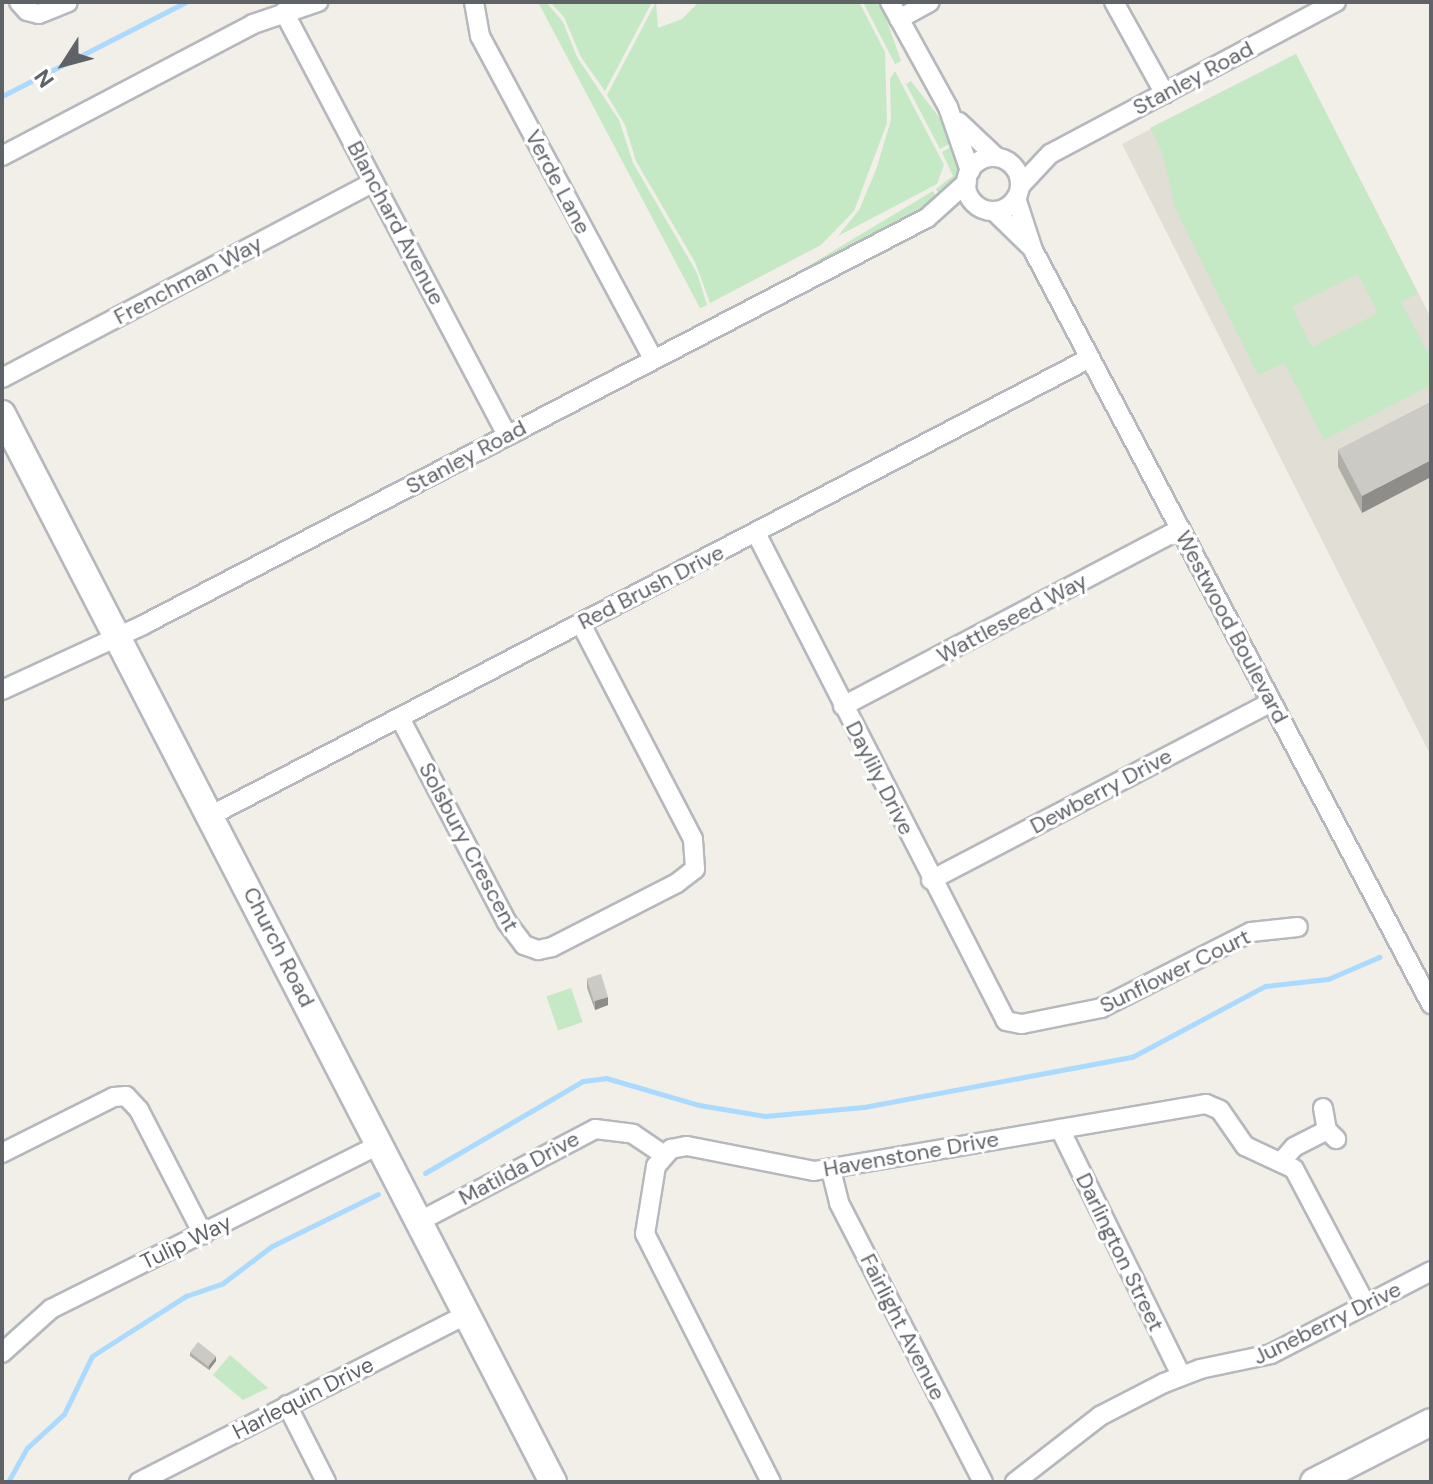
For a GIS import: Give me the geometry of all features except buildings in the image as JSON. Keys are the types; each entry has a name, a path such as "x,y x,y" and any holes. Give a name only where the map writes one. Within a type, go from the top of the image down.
{"main road":[{"name":"Church Road","path":"2,414 120,636 553,1482"},
{"path":"1314,1482 1431,1422"}],"street":[{"path":"19,2 27,11 39,14 68,2"},
{"path":"2,156 253,24 318,2"},
{"name":"Verde Lane","path":"474,2 480,36 653,359"},
{"path":"890,2 948,107 969,135 1017,171 1018,192 988,209 970,197 968,176 948,107"},
{"path":"899,19 930,2"},
{"path":"1114,2 1165,94"},
{"name":"Stanley Road","path":"1001,159 1050,154 1328,4"},
{"name":"Blanchard Avenue","path":"284,12 507,435"},
{"name":"Stanley Road","path":"1018,192 1050,154"},
{"path":"968,176 981,160 1001,159"},
{"name":"Stanley Road","path":"2,690 120,636 927,218 968,176"},
{"name":"Frenchman Way","path":"2,378 373,182"},
{"name":"Westwood Boulevard","path":"1018,192 1033,250 1431,1004"},
{"name":"Stanley Road","path":"927,218 988,209"},
{"name":"Westwood Boulevard","path":"988,209 1033,250"},
{"name":"Red Brush Drive","path":"212,815 1090,358"},
{"name":"Wattleseed Way","path":"843,706 1180,529"},
{"name":"Daylily Drive","path":"756,533 931,880 1006,1021"},
{"name":"Solsbury Crescent","path":"400,718 506,921 524,945 538,950 552,947 663,890 695,869 697,850 581,624"},
{"name":"Dewberry Drive","path":"931,880 1271,702"},
{"name":"Sunflower Court","path":"1006,1021 1022,1024 1101,1008 1251,932 1298,927"},
{"path":"2,1153 114,1097 126,1096 139,1110 203,1234"},
{"name":"Havenstone Drive","path":"663,1154 687,1146 798,1170 831,1170 1206,1104 1220,1110 1245,1146 1282,1161 1299,1176 1366,1305"},
{"path":"1282,1161 1294,1147 1331,1135 1323,1108"},
{"name":"Matilda Drive","path":"420,1221 595,1129 633,1134 663,1154"},
{"name":"Darlington Street","path":"1060,1129 1181,1375"},
{"name":"Tulip Way","path":"2,1353 51,1309 380,1144"},
{"path":"663,1154 643,1217 645,1234 771,1482"},
{"name":"Fairlight Avenue","path":"831,1170 839,1203 983,1482"},
{"name":"Juneberry Drive","path":"1015,1482 1100,1416 1181,1375 1254,1361 1431,1271"},
{"name":"Harlequin Drive","path":"139,1482 468,1314"},
{"path":"287,1405 326,1482"}],"shaded area":[{"path":"1296,54 1431,318 1431,756 1122,144"}],"green space":[{"path":"538,2 546,2 563,22 577,57 619,120 633,163 697,273 707,305 700,308"},
{"path":"550,2 652,2 605,91 581,57 564,17"},
{"path":"656,2 658,28 682,19 699,2 859,2 885,52 887,123 854,211 821,245 710,303 695,262 636,161 625,125 607,95"},
{"path":"863,2 879,2 901,61 895,64"},
{"path":"1296,54 1418,293 1401,302 1431,359 1431,385 1324,440 1284,363 1258,375 1176,210 1162,152 1150,128","holes":["1358,274 1378,313 1312,347 1292,307"]},
{"path":"895,71 944,165 937,184 838,236 859,210 876,170 891,120 890,79"},
{"path":"911,81 942,121 953,142 940,149 906,84"},
{"path":"954,145 961,175 942,200 936,189 953,176 942,152"},
{"path":"933,191 939,201 701,344 695,334"},
{"path":"571,988 583,1022 558,1031 546,996"},
{"path":"230,1355 268,1388 243,1400 213,1375"}],"waterway":[{"path":"2,96 186,2"},
{"path":"425,1173 583,1081 606,1078 699,1105 765,1116 864,1107 1132,1057 1265,986 1328,979 1379,957"},
{"path":"8,1482 27,1448 64,1414 92,1356 186,1296 223,1283 272,1246 378,1194"}]}
